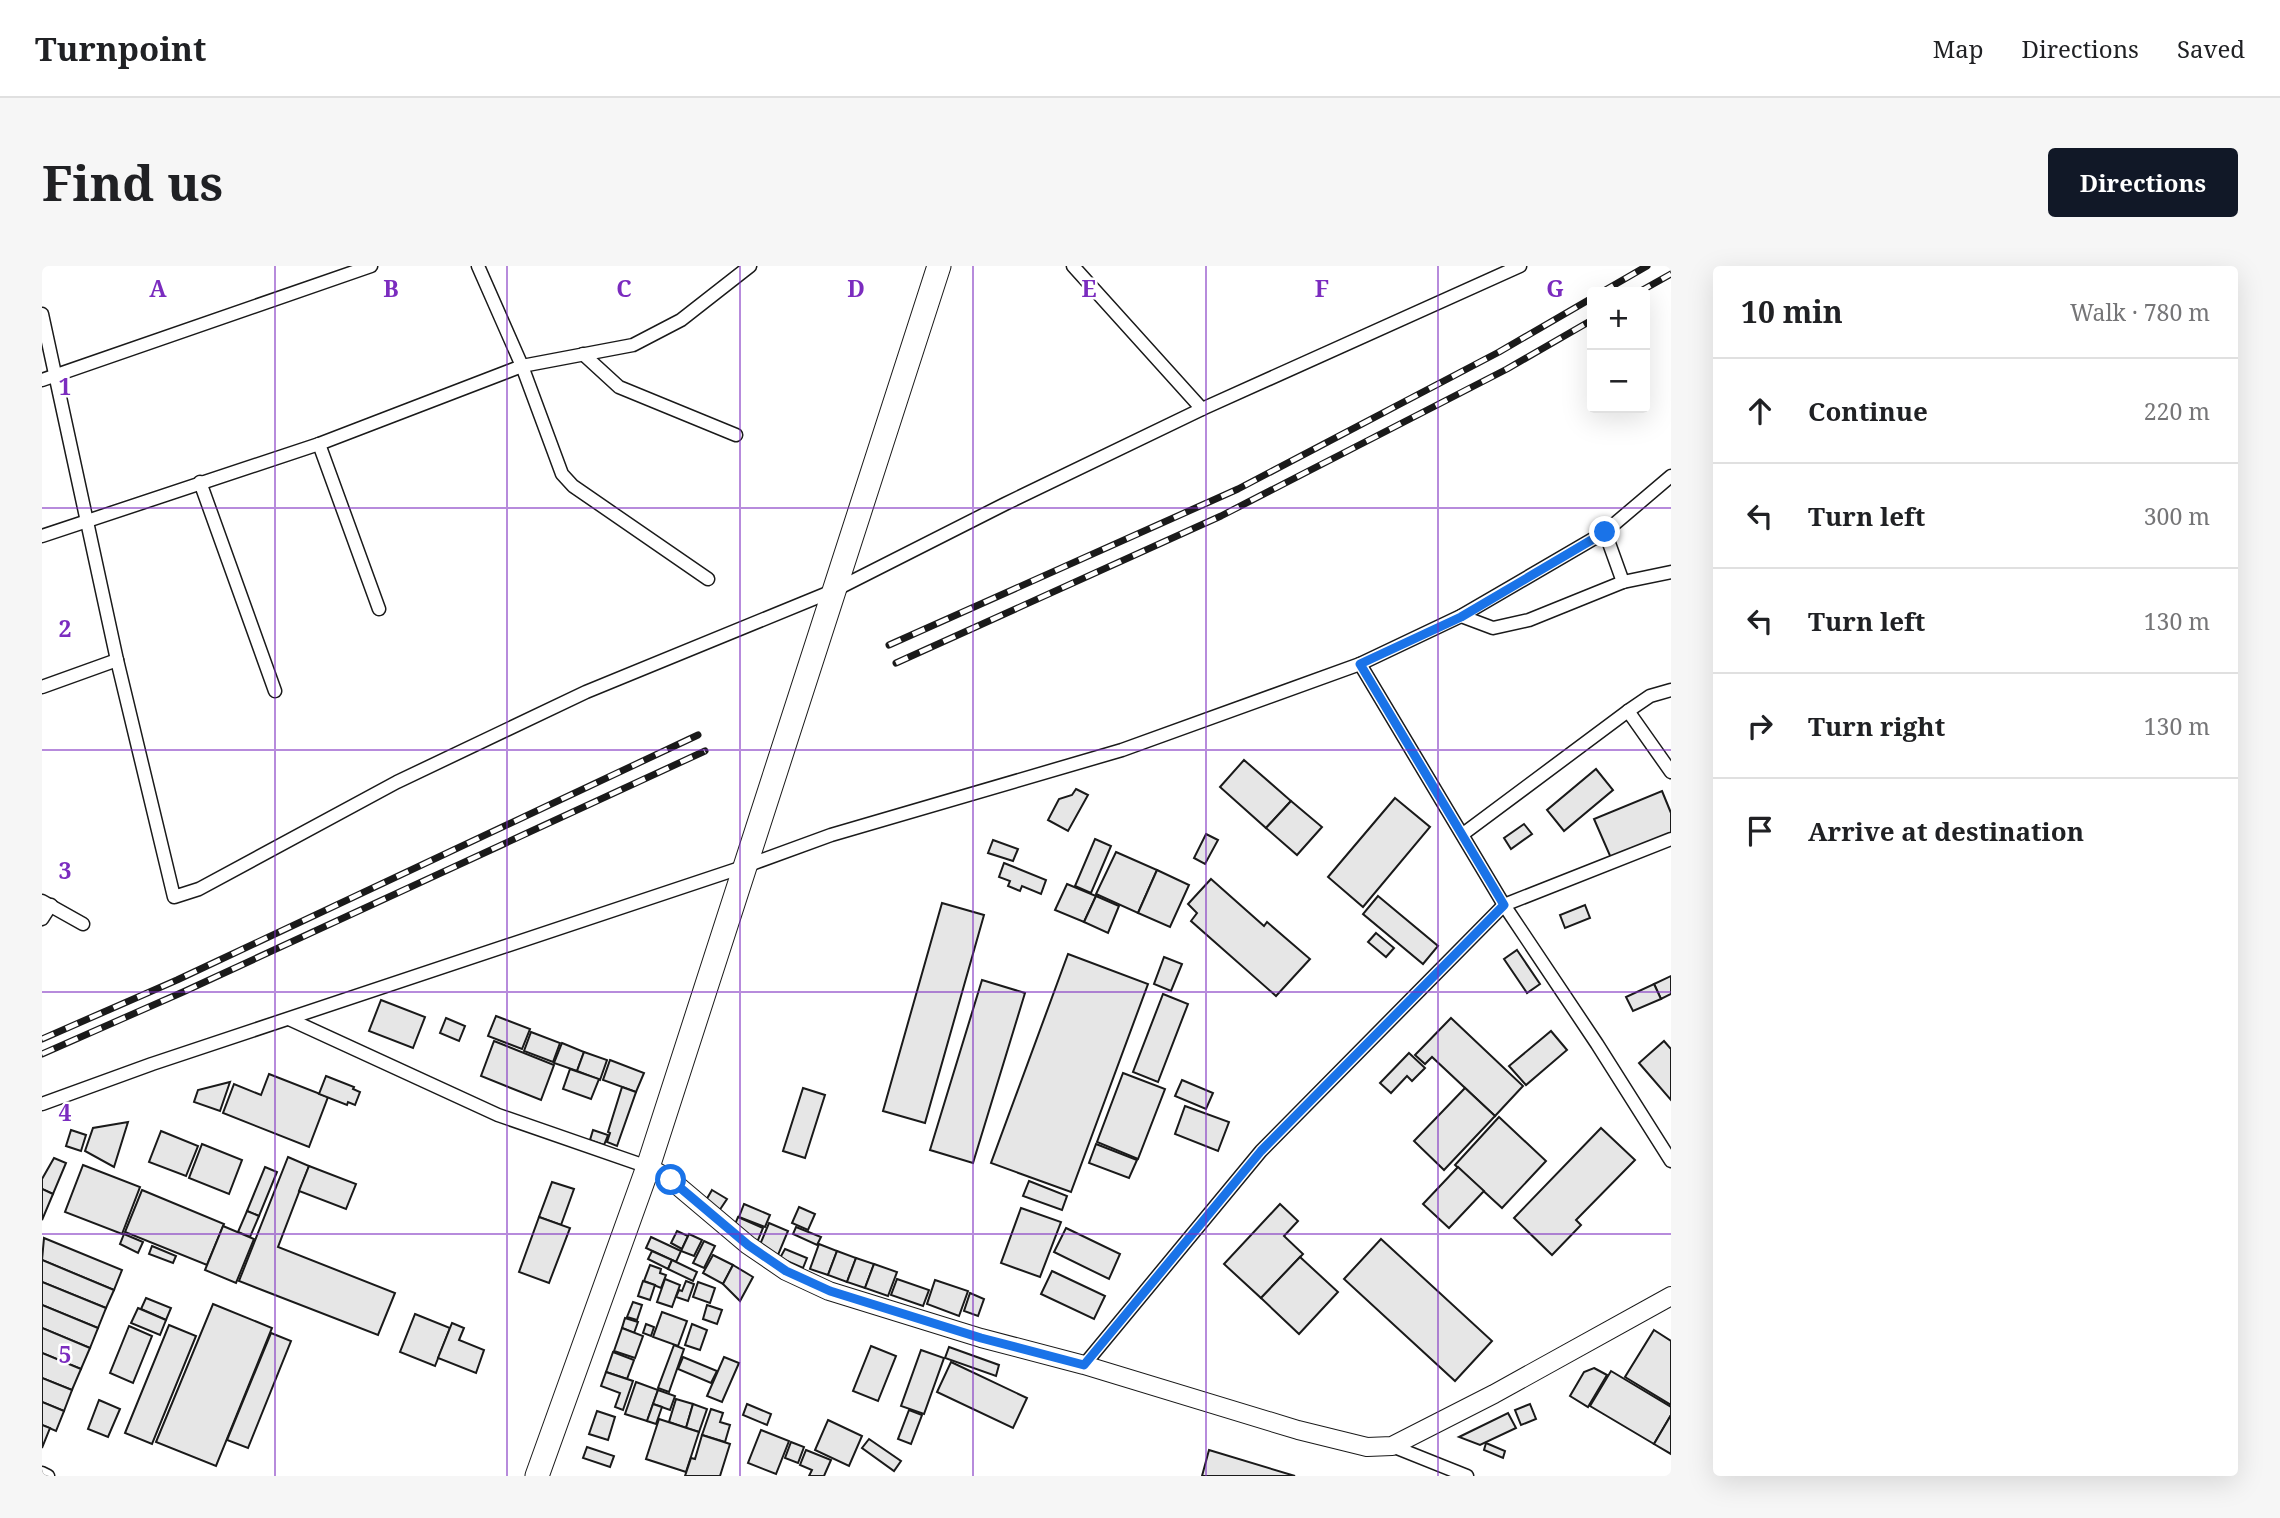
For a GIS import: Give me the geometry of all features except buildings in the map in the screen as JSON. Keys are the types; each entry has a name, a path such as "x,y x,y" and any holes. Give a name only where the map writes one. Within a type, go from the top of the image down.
{"highway":[{"path":"537,1476 648,1167 939,266"}],"street":[{"path":"42,380 371,266"},
{"path":"478,266 522,366 562,474 573,486 708,579"},
{"path":"42,536 319,444 522,366 633,345 681,320 750,266"},
{"path":"1073,266 1202,409"},
{"path":"42,314 117,660 174,897 199,889 397,782 586,692 835,590 992,510 1202,409 1520,266"},
{"path":"583,354 619,387 736,435"},
{"path":"319,444 379,609"},
{"path":"42,1104 831,835 1122,750 1360,664 1461,617 1605,532 1671,476"},
{"path":"200,482 275,691"},
{"path":"1605,532 1623,582"},
{"path":"1461,617 1493,628 1529,620 1623,582 1671,572"},
{"path":"42,687 117,660"},
{"path":"1360,664 1504,905 1671,1161"},
{"path":"1463,834 1628,711 1650,696 1671,690"},
{"path":"1628,711 1671,772"},
{"path":"1084,1365 1261,1151 1504,905 1671,839"},
{"path":"42,919 46,903 83,924"},
{"path":"289,1019 498,1115 648,1167 671,1180 748,1245 786,1271 830,1291 981,1338 1084,1365 1345,1442 1367,1447 1392,1446 1467,1476"},
{"path":"1392,1446 1494,1394 1671,1296"},
{"path":"42,1473 48,1476"}],"railway":[{"path":"1611,287 1647,266"},
{"path":"1648,287 1671,274"},
{"path":"889,645 1238,489 1499,352 1587,301"},
{"path":"896,663 1221,516 1507,369 1587,323"},
{"path":"42,1039 177,980 698,735"},
{"path":"42,1054 183,992 705,751"}],"route":[{"path":"671,1180 748,1245 786,1271 830,1291 981,1338 1084,1365 1261,1151 1504,905 1360,664 1461,617 1605,532"}]}
